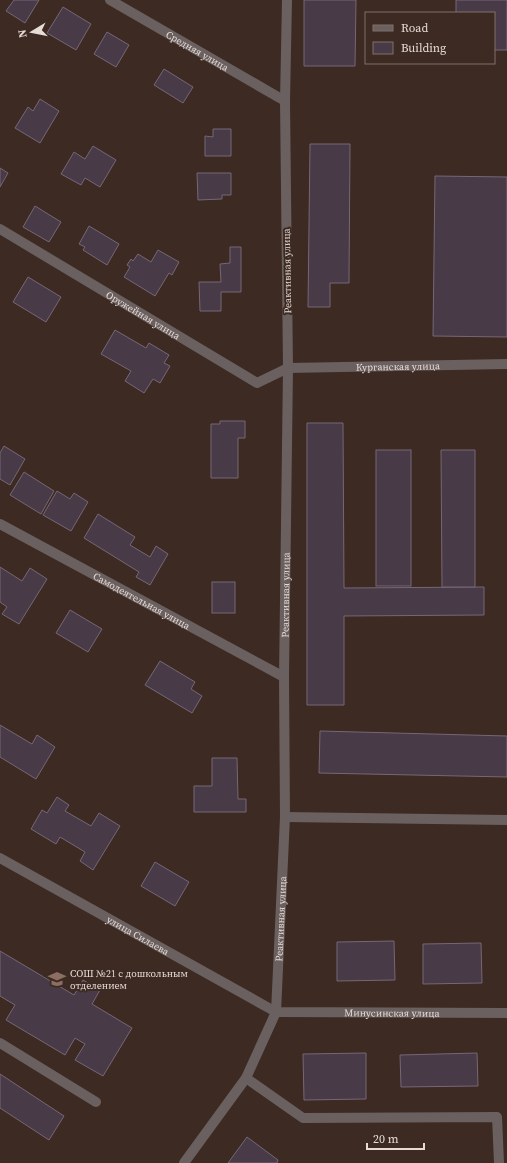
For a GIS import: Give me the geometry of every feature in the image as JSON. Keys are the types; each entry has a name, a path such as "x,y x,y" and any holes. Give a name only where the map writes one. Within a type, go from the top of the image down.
{"street":[{"name":"Средняя улица","path":"110,0 285,101"},
{"name":"Реактивная улица","path":"184,1163 246,1078 276,1012 285,817 284,677 288,368 285,101 288,0"},
{"name":"Оружейная улица","path":"1,233 257,383 288,368"},
{"name":"Курганская улица","path":"288,368 507,364"},
{"name":"Самодеятельная улица","path":"0,524 284,677"},
{"path":"285,817 507,820"},
{"name":"улица Силаева","path":"0,858 276,1012"},
{"name":"Минусинская улица","path":"276,1012 507,1013"},
{"path":"0,1043 96,1102"},
{"path":"246,1078 303,1118 497,1117 499,1163"}],"building":[{"path":"14,0 39,0 25,23 6,11"},
{"path":"304,0 356,0 355,66 304,66"},
{"path":"456,0 507,0 507,50 495,50 495,12 456,12"},
{"path":"63,7 91,24 76,50 47,33"},
{"path":"107,32 129,45 116,67 94,54"},
{"path":"164,69 193,87 183,103 154,85"},
{"path":"40,99 59,111 40,143 15,128 28,107 33,111"},
{"path":"213,129 231,129 231,156 205,156 205,136 213,137"},
{"path":"310,144 350,144 349,283 330,283 330,307 308,307"},
{"path":"93,146 116,160 100,187 85,178 81,185 61,174 74,152 85,159"},
{"path":"0,168 8,173 0,187"},
{"path":"197,173 231,173 231,195 222,195 222,199 198,200"},
{"path":"435,176 507,177 507,337 433,336"},
{"path":"35,206 61,222 49,242 23,227"},
{"path":"89,226 119,244 107,265 83,250 85,247 79,244"},
{"path":"230,247 241,247 241,292 221,292 221,311 200,311 199,282 221,282 220,264 230,263"},
{"path":"158,250 179,262 172,275 169,273 155,296 124,277 130,267 127,265 131,259 133,261 138,254 151,262"},
{"path":"28,277 61,297 46,322 13,302"},
{"path":"115,330 146,348 149,343 169,355 164,363 170,366 160,383 153,379 144,393 125,381 131,371 101,354"},
{"path":"220,421 245,421 245,438 238,438 238,478 211,478 211,424 220,424"},
{"path":"307,423 343,423 344,588 484,587 484,615 344,616 344,705 307,705"},
{"path":"4,446 25,459 10,485 0,479 0,453"},
{"path":"376,450 411,450 411,586 376,586"},
{"path":"441,450 475,450 475,587 442,587"},
{"path":"24,472 54,491 41,514 10,495"},
{"path":"57,491 70,499 74,493 88,502 71,531 43,515"},
{"path":"98,514 135,537 130,545 150,557 156,546 168,554 150,585 136,577 139,572 84,538"},
{"path":"0,567 22,581 30,568 47,579 19,624 2,614 7,607 0,602"},
{"path":"212,582 235,582 235,613 212,613"},
{"path":"70,610 102,629 88,652 56,633"},
{"path":"160,661 195,682 191,689 202,696 192,713 145,685"},
{"path":"0,725 32,744 37,735 55,747 36,779 0,757"},
{"path":"320,731 507,736 507,777 319,773"},
{"path":"212,758 237,758 238,799 246,799 246,812 194,812 194,786 212,786"},
{"path":"57,797 69,805 65,811 91,826 99,813 120,826 93,870 80,861 85,852 60,837 56,844 31,829 42,810 47,813"},
{"path":"155,862 189,882 175,906 141,886"},
{"path":"394,941 395,980 337,981 337,942"},
{"path":"481,943 482,983 423,984 423,944"},
{"path":"0,951 74,995 83,980 100,990 92,1004 132,1028 103,1076 75,1060 85,1044 75,1038 65,1055 6,1020 15,1005 0,996"},
{"path":"366,1053 366,1099 304,1100 303,1054"},
{"path":"477,1053 478,1086 401,1087 400,1055"},
{"path":"0,1074 64,1116 49,1140 0,1108"},
{"path":"247,1137 278,1160 277,1163 228,1163"}],"place":[{"name":"СОШ №21 с дошкольным отделением","path":"57,979"}]}
